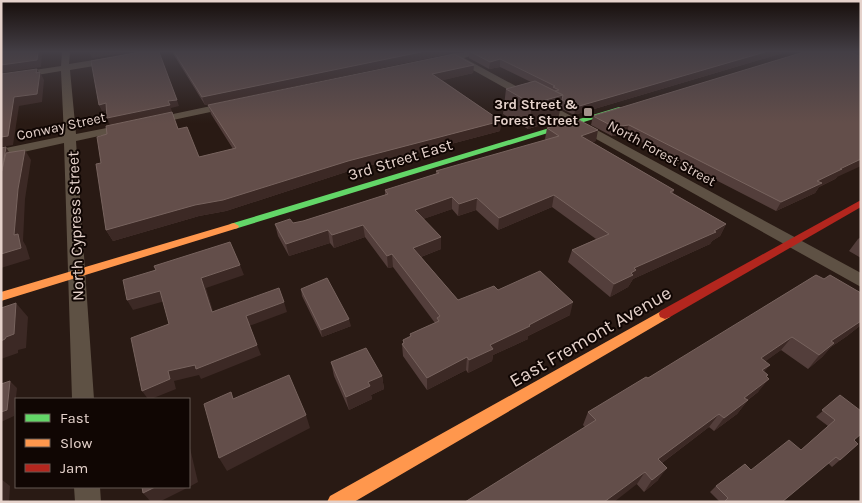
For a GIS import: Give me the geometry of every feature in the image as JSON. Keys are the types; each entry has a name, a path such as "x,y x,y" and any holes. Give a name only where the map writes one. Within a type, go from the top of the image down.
{"street":[{"name":"North Cypress Street","path":"67,75 72,138 82,398"},
{"name":"North Forest Street","path":"489,75 861,281"},
{"name":"Conway Street","path":"1,153 242,102"},
{"name":"3rd Street East","path":"1,297 637,104"},
{"name":"East Fremont Avenue","path":"336,502 861,203"},
{"path":"87,488 88,502"}],"building":[{"path":"1,75 40,75 37,94 14,97 8,136 1,137"},
{"path":"94,75 168,75 177,100 168,101 170,105 107,118 106,103 99,105"},
{"path":"189,75 307,75 202,97"},
{"path":"350,75 434,75 501,121 348,161 223,200 195,205 106,230 96,164 101,163 97,137 107,134 106,126 172,112 178,129 187,127 199,157 236,148 208,105"},
{"path":"534,75 684,75 576,107 562,100 563,95 555,91 559,90 553,87 555,86"},
{"path":"727,75 861,75 861,159 817,181 822,183 781,202 629,125 614,127 593,116"},
{"path":"535,81 563,95 532,104 506,89"},
{"path":"577,119 598,130 581,136 674,190 670,192 726,224 714,231 716,232 634,268 636,270 631,273 633,275 614,284 572,250 609,234 554,195 499,218 477,198 459,204 452,197 415,210 441,237 413,248 458,300 494,286 498,290 540,271 573,302 530,326 490,345 493,349 469,360 467,357 427,378 402,344 404,343 403,340 411,336 410,334 439,321 437,318 440,316 392,254 387,256 363,225 332,235 328,230 286,244 275,224 290,219 293,223 303,221 388,194 385,190 439,173 436,171 559,136 547,128"},
{"path":"6,147 2,171 1,171 1,148"},
{"path":"25,150 18,189 14,235 18,234 21,248 1,254 1,173 6,153"},
{"path":"230,242 240,265 201,278 212,312 279,288 284,302 246,316 257,345 196,369 195,365 168,371 170,379 142,391 131,338 169,324 160,291 127,300 123,280 156,270 154,266"},
{"path":"816,275 824,279 830,275 861,293 861,321 831,341 834,343 819,355 792,337 761,358 770,365 762,370 768,375 766,376 769,379 744,398 748,400 724,418 719,414 658,459 667,468 652,480 645,472 604,502 465,502 596,420 588,412 646,377 648,378"},
{"path":"327,278 349,319 321,330 301,289"},
{"path":"16,303 14,334 1,341 1,308"},
{"path":"366,348 382,376 368,382 370,386 346,397 331,362"},
{"path":"289,375 306,415 219,458 204,404 231,392 233,399"},
{"path":"10,381 7,410 1,412 1,384"},
{"path":"840,395 861,411 861,434 854,440 858,444 840,460 836,457 782,502 724,502 728,498 716,486 745,464 751,470 789,440 801,450 835,420 822,410"},
{"path":"142,488 153,488 143,493"}],"traffic: fast":[{"path":"234,226 622,109"}],"traffic: slow":[{"path":"1,297 234,226"},
{"path":"336,502 665,314"}],"traffic: jam":[{"path":"665,314 861,203"}],"place":[{"name":"3rd Street & Forest Street","path":"588,112"}]}
